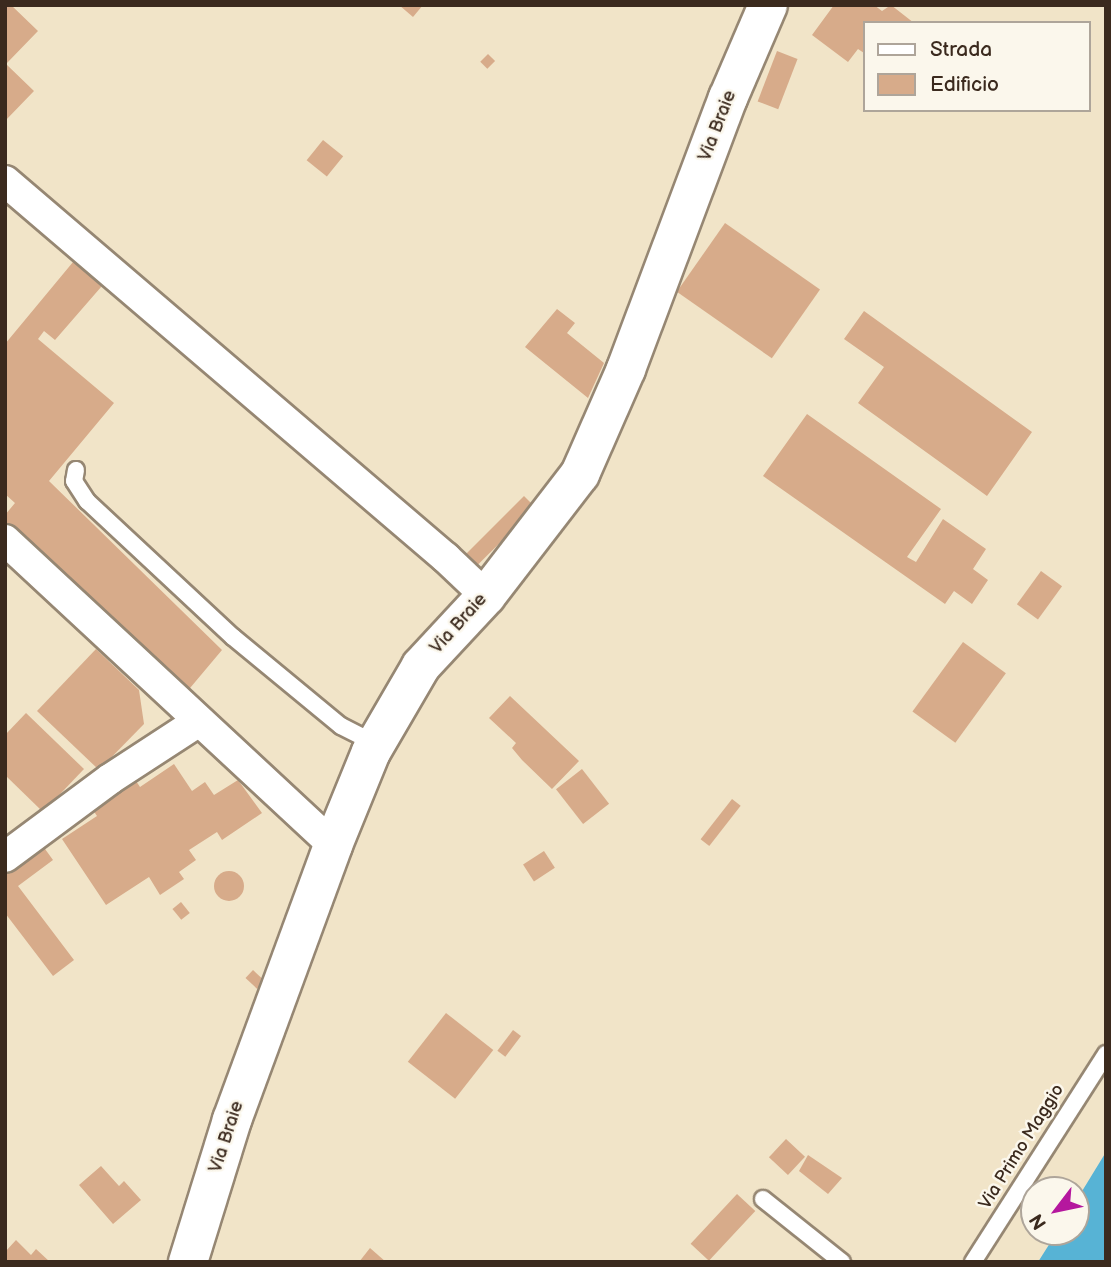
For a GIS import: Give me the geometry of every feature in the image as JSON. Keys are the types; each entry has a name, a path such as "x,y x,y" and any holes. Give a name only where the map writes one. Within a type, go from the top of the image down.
{"street":[{"name":"Via Braie","path":"188,1262 232,1120 332,845 376,744 421,666 486,596 580,474 626,369 728,99 768,5"},
{"path":"5,181 446,558 486,596"},
{"path":"5,540 332,845"},
{"path":"5,857 110,779 200,721"}],"lane":[{"path":"76,470 74,481 88,501 233,637 341,726 376,744"},
{"name":"Via Primo Maggio","path":"973,1262 1106,1054"},
{"path":"763,1199 842,1262"}],"water":[{"path":"1106,1152 1106,1262 1038,1262 1048,1246 1090,1246 1090,1178"}],"building":[{"path":"5,5 11,5 38,31 6,64 34,91 5,121"},
{"path":"399,5 423,5 413,17"},
{"path":"834,5 874,5 882,11 891,5 911,21 862,21 862,52 858,49 848,62 812,35"},
{"path":"777,51 798,59 778,109 758,101"},
{"path":"488,54 495,61 487,69 480,62"},
{"path":"323,140 343,156 327,177 307,160"},
{"path":"725,223 820,290 772,358 677,292"},
{"path":"78,256 108,279 55,340 44,331 38,339 114,403 49,481 222,650 185,694 5,525 5,515 15,503 5,494 5,344"},
{"path":"557,309 575,323 567,333 604,363 588,398 525,347"},
{"path":"864,311 1032,432 987,496 858,403 884,367 844,339"},
{"path":"807,414 941,509 907,557 916,562 943,519 986,549 973,569 988,580 972,604 954,591 945,604 763,476"},
{"path":"524,496 535,507 473,570 462,558"},
{"path":"1041,571 1062,586 1038,619 1017,604"},
{"path":"963,642 1006,673 955,743 912,712"},
{"path":"96,649 139,690 144,724 99,770 37,711"},
{"path":"510,696 579,761 552,789 512,748 516,743 489,718"},
{"path":"26,713 84,769 43,812 5,775 5,735"},
{"path":"174,764 192,791 205,782 214,795 238,780 262,813 222,840 217,832 189,850 196,860 179,872 184,879 160,895 149,877 106,905 62,839 97,816 89,804 132,775 140,787"},
{"path":"582,769 609,804 583,824 556,789"},
{"path":"732,799 741,806 709,846 701,839"},
{"path":"40,842 53,860 18,886 74,960 53,976 5,913 5,868"},
{"path":"544,851 555,868 534,881 523,865"},
{"path":"229,871 240,875 244,886 240,897 229,901 218,897 214,886 218,875"},
{"path":"181,902 190,913 181,920 172,909"},
{"path":"253,970 265,981 257,989 245,978"},
{"path":"446,1013 493,1050 455,1099 408,1062"},
{"path":"513,1030 521,1036 505,1057 497,1051"},
{"path":"786,1139 805,1157 788,1175 769,1157"},
{"path":"808,1155 842,1178 828,1194 799,1171"},
{"path":"101,1166 119,1186 124,1181 141,1200 113,1224 79,1185"},
{"path":"737,1194 755,1211 709,1261 691,1244"},
{"path":"16,1240 31,1255 36,1249 50,1262 5,1262 5,1252"},
{"path":"370,1248 386,1262 359,1262"}]}
